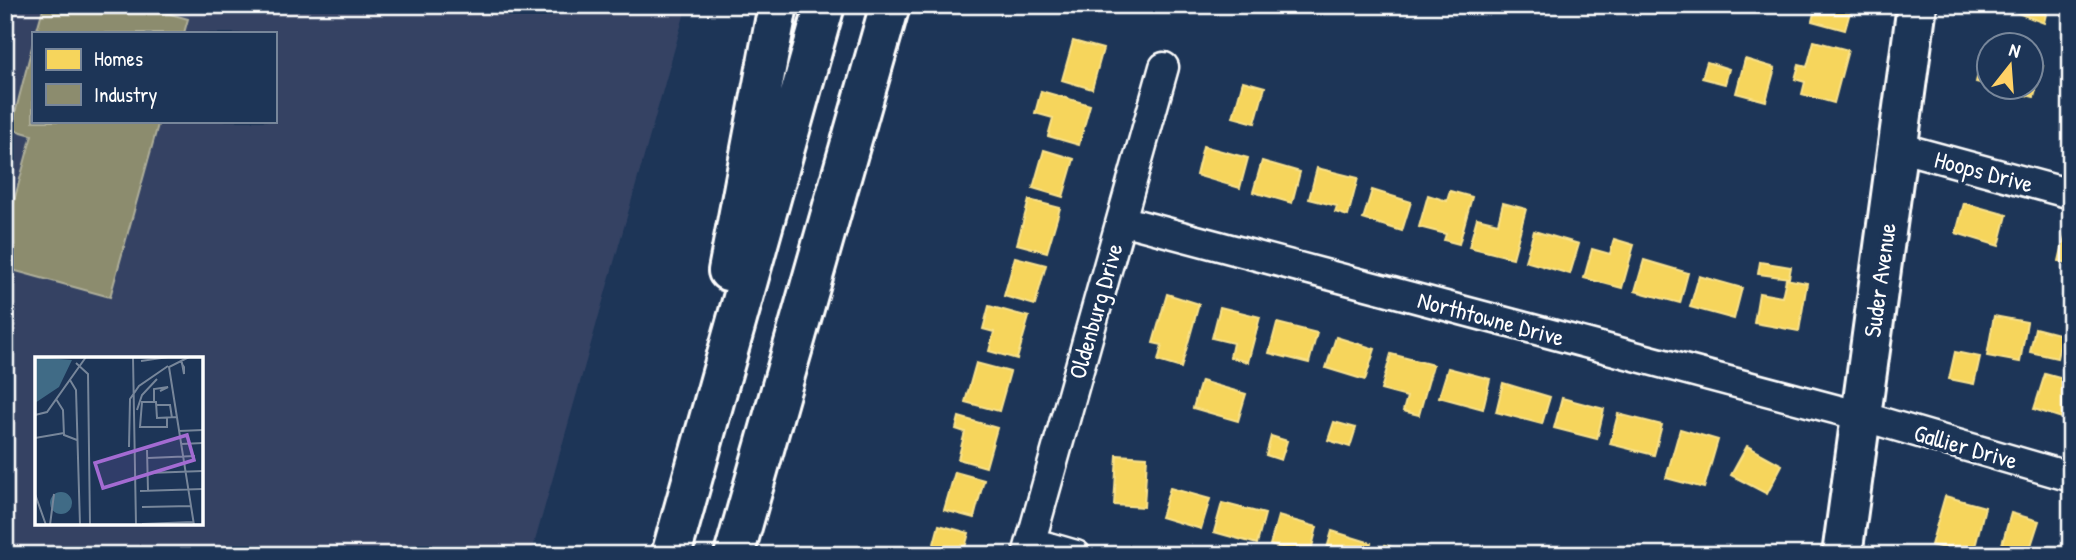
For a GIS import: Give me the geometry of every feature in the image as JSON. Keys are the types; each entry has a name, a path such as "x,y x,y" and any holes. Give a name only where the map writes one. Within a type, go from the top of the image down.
{"main road":[{"path":"676,538 778,5"},
{"path":"676,538 825,5"},
{"path":"734,555 890,5"},
{"name":"Suder Avenue","path":"1842,555 1917,5"}],"street":[{"name":"Oldenburg Drive","path":"1029,549 1164,67"},
{"name":"Hoops Drive","path":"1898,147 2071,194"},
{"name":"Northtowne Drive","path":"1121,220 1861,416"},
{"name":"Gallier Drive","path":"1861,416 2071,477"},
{"path":"1029,549 1076,555"}],"shaded area":[{"path":"5,5 687,5 531,555 5,555"}],"building: Homes":[{"path":"1816,5 1852,5 1845,30 1812,21"},
{"path":"1997,5 2048,5 2044,23"},
{"path":"1073,41 1103,49 1092,89 1062,80"},
{"path":"1814,41 1848,50 1834,103 1802,94 1805,82 1795,79 1799,65 1807,67"},
{"path":"1745,59 1775,68 1766,101 1736,93"},
{"path":"1707,62 1729,69 1725,84 1702,78"},
{"path":"1243,81 1265,87 1255,123 1233,117"},
{"path":"1041,91 1090,105 1079,145 1048,136 1053,118 1035,113"},
{"path":"1203,146 1248,158 1240,188 1196,175"},
{"path":"1044,150 1074,159 1063,197 1033,188"},
{"path":"1262,161 1300,172 1292,203 1253,192"},
{"path":"1317,168 1358,178 1348,216 1335,212 1337,206 1309,199"},
{"path":"1372,190 1411,202 1402,231 1363,219"},
{"path":"1450,191 1472,197 1459,244 1444,240 1446,234 1419,227 1428,195 1447,201"},
{"path":"1029,200 1060,208 1047,252 1017,244"},
{"path":"1503,203 1526,209 1513,258 1469,247 1477,218 1498,223"},
{"path":"1964,203 2007,215 1999,246 1956,233"},
{"path":"1534,231 1579,244 1570,274 1525,261"},
{"path":"2066,232 2071,233 2071,264 2059,261"},
{"path":"1614,239 1634,245 1622,288 1584,278 1592,249 1610,254"},
{"path":"1015,257 1046,265 1035,305 1004,296"},
{"path":"1644,260 1688,273 1680,303 1635,291"},
{"path":"1760,262 1791,267 1789,278 1758,274"},
{"path":"1699,276 1742,288 1734,319 1690,307"},
{"path":"1786,279 1807,283 1799,331 1754,323 1759,293 1782,297"},
{"path":"1167,294 1199,304 1181,368 1158,361 1162,345 1153,343"},
{"path":"989,306 1029,317 1017,359 989,351 994,332 983,329"},
{"path":"1220,307 1260,317 1248,362 1230,357 1233,343 1212,338"},
{"path":"1994,316 2027,322 2020,362 1987,356"},
{"path":"1277,323 1317,333 1309,363 1269,353"},
{"path":"2035,328 2062,335 2057,358 2030,352"},
{"path":"1336,337 1375,349 1365,380 1326,368"},
{"path":"1955,352 1980,357 1974,384 1949,379"},
{"path":"1391,354 1433,365 1419,415 1403,411 1407,397 1381,390"},
{"path":"976,363 1010,372 999,411 965,402"},
{"path":"1448,368 1490,379 1483,409 1439,397"},
{"path":"2045,374 2071,381 2071,402 2065,419 2034,409"},
{"path":"1201,381 1246,394 1238,421 1193,408"},
{"path":"1503,383 1550,397 1542,424 1496,412"},
{"path":"1562,398 1604,409 1597,439 1554,428"},
{"path":"1618,414 1662,425 1654,455 1610,444"},
{"path":"959,417 997,428 986,467 958,459 965,432 956,429"},
{"path":"1334,422 1356,428 1350,447 1328,440"},
{"path":"1680,429 1718,440 1704,488 1666,478"},
{"path":"1271,436 1287,441 1281,460 1266,455"},
{"path":"1747,446 1782,465 1767,494 1731,475"},
{"path":"1117,455 1147,457 1144,507 1114,505"},
{"path":"955,472 984,480 974,518 944,510"},
{"path":"1170,488 1210,499 1201,529 1161,517"},
{"path":"1945,496 1985,507 1973,555 1931,545"},
{"path":"1222,503 1265,514 1257,544 1214,532"},
{"path":"2011,513 2039,521 2029,552 2002,544"},
{"path":"1278,516 1317,527 1310,555 1270,545"},
{"path":"939,525 969,533 963,555 931,555"},
{"path":"1332,531 1371,543 1368,555 1325,555"},
{"path":"1385,545 1418,555 1382,555"}],"building: Industry":[{"path":"44,5 139,5 188,19 184,32 36,32"},
{"path":"32,47 32,122 159,122 110,297 5,268 5,234 32,135 11,129"}]}
